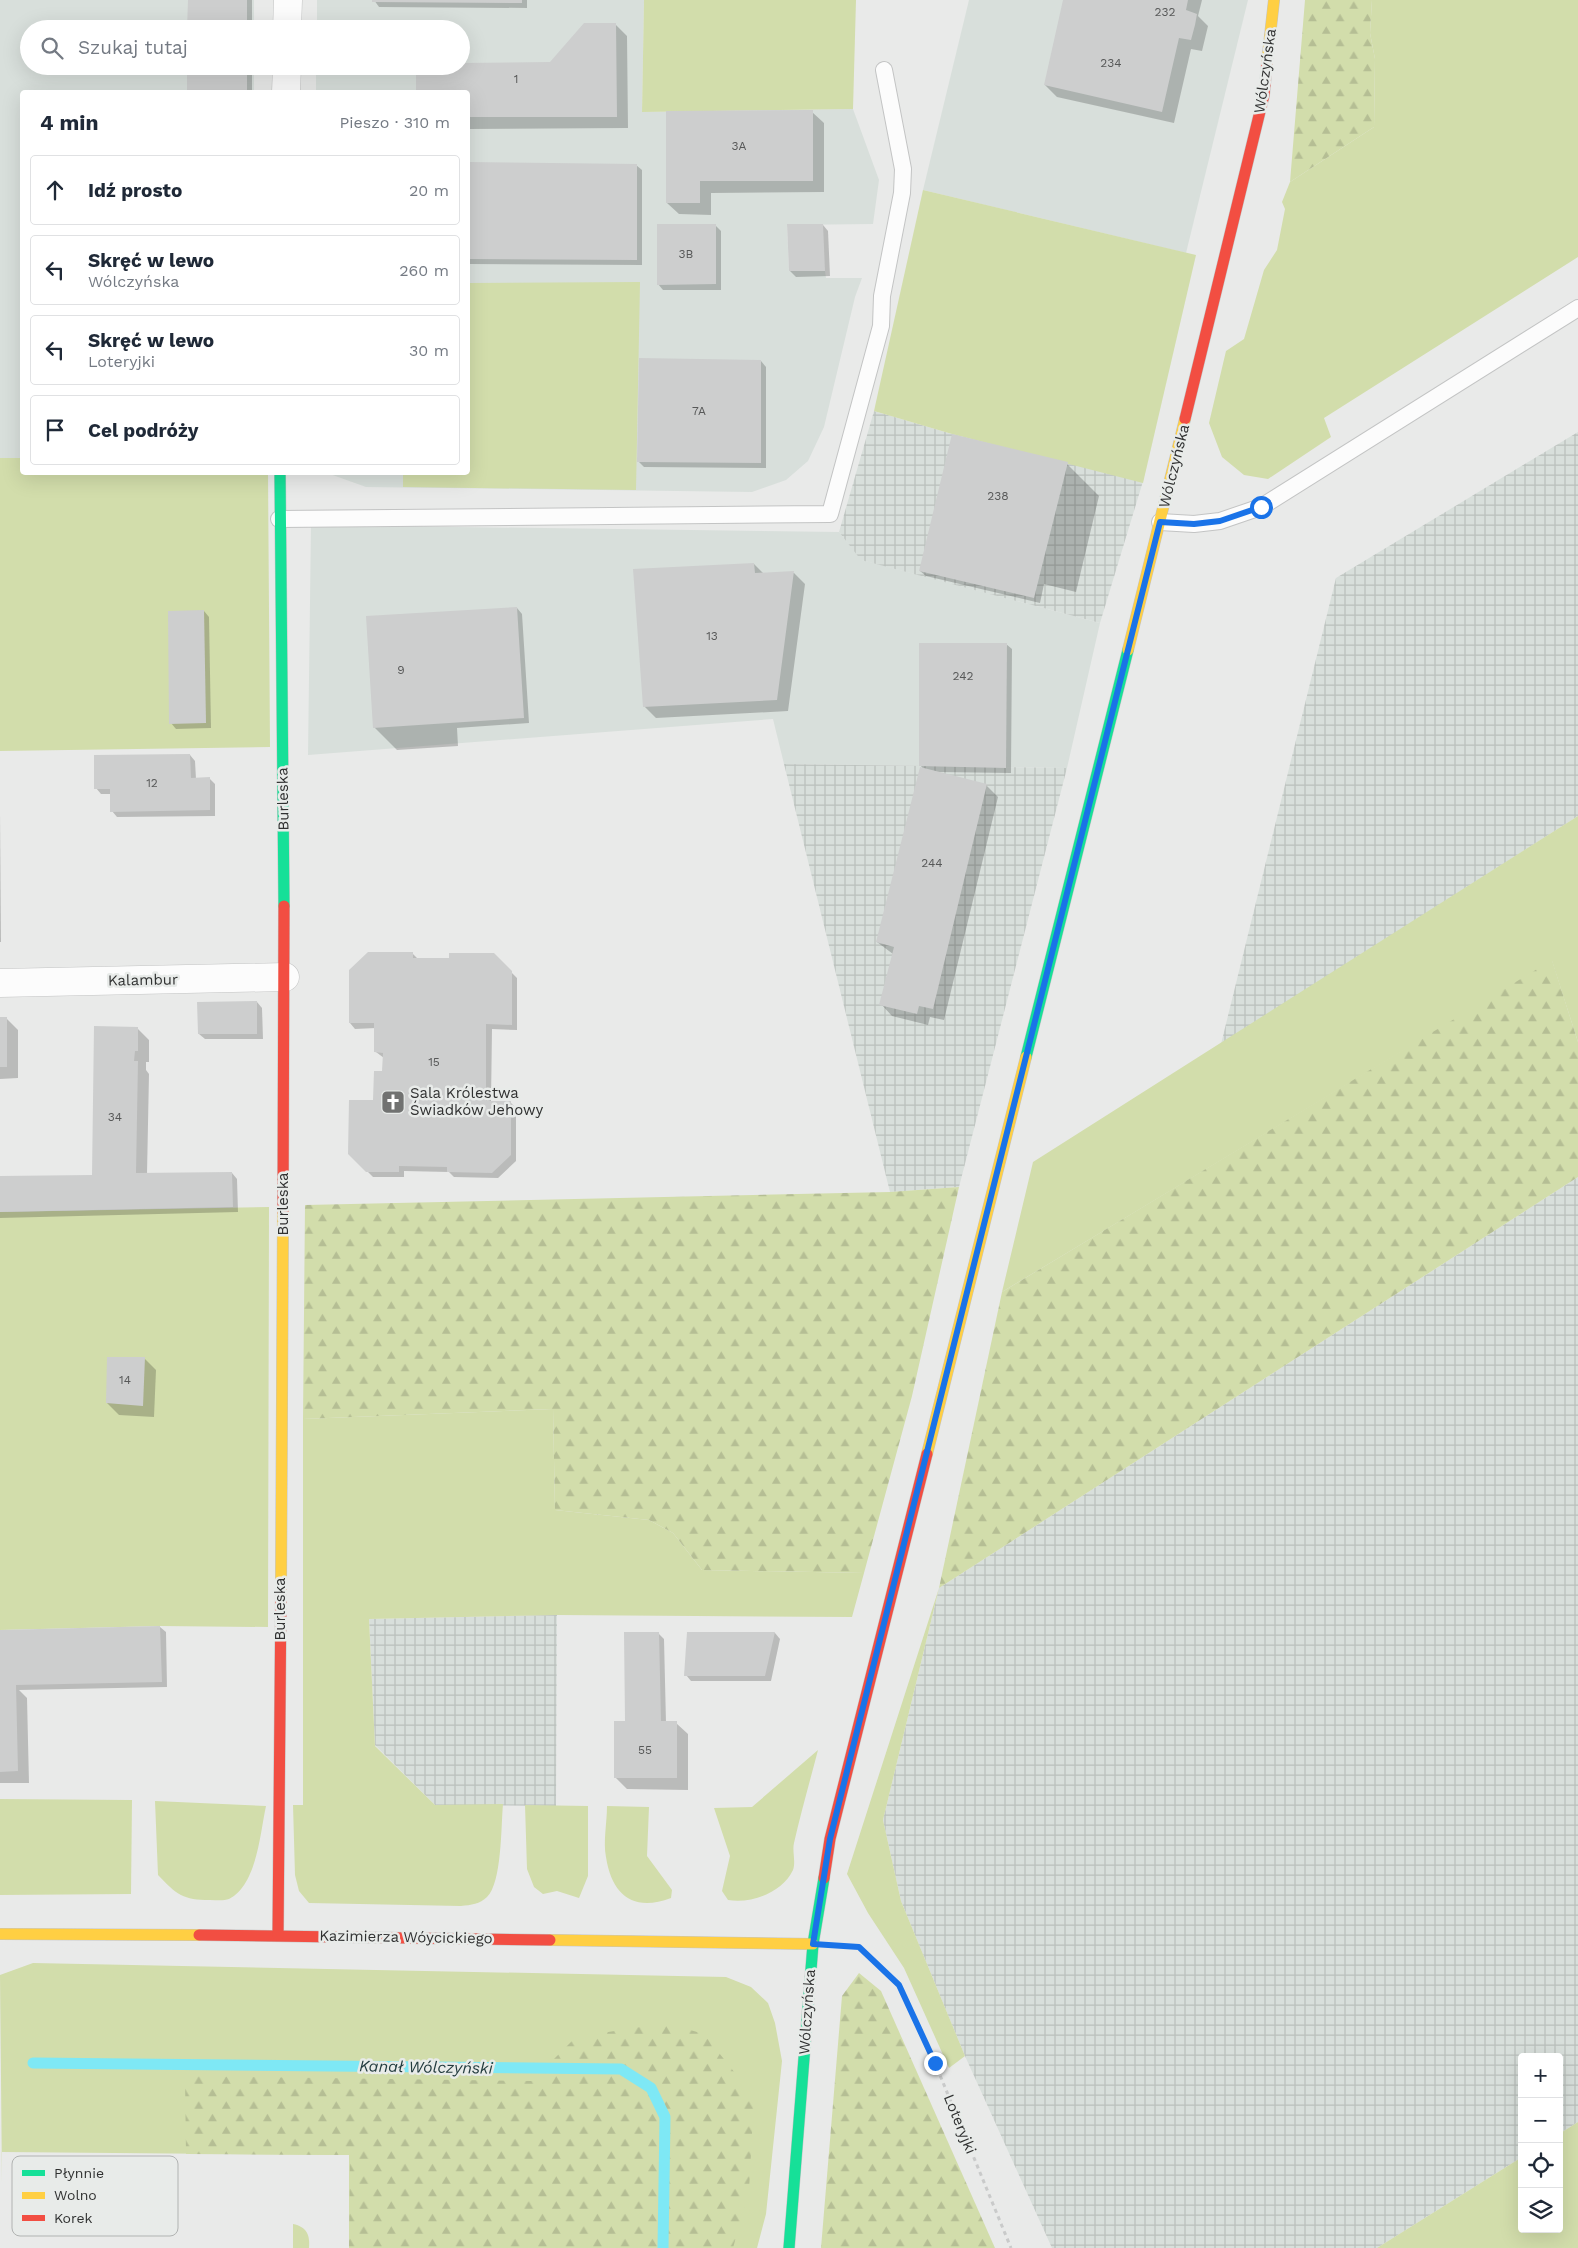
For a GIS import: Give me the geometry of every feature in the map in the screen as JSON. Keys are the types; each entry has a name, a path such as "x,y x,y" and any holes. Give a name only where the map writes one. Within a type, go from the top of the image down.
{"street":[{"path":"287,20 288,0"},
{"name":"Wólczyńska","path":"789,2248 813,1944 832,1830 1160,522 1264,95 1274,0"},
{"path":"286,75 286,90"},
{"name":"Burleska","path":"278,1935 285,977 280,475"},
{"name":"Kalambur","path":"0,983 285,977"},
{"name":"Kazimierza Wóycickiego","path":"0,1934 278,1935 813,1944"}],"lane":[{"path":"279,519 830,514 881,326 882,296 902,193 902,169 884,70"},
{"path":"1160,522 1194,524 1220,521 1261,507 1578,308"}],"path":[{"name":"Loteryjki","path":"813,1944 859,1947 899,1985 935,2063 1011,2248"}],"shaded area":[{"path":"0,0 254,0 254,20 20,20 20,75 254,75 254,90 20,90 20,458 0,458"},
{"path":"317,0 644,0 642,112 853,109 879,180 873,224 787,225 789,271 825,271 826,278 862,278 855,297 824,427 808,461 786,480 752,492 366,487 333,475 470,475 470,90 316,90 316,75 470,75 470,20 317,20"},
{"path":"969,0 1248,0 1186,253 923,190"},
{"path":"874,411 952,434 1144,478 1100,623 861,560 839,532"},
{"path":"1578,432 1578,816 1221,1044 1336,578"},
{"path":"311,525 839,532 862,560 1100,623 1067,768 784,764 773,719 308,755"},
{"path":"784,764 1067,768 959,1187 890,1192"},
{"path":"1578,1177 1578,2122 1563,2131 1563,2053 1518,2053 1518,2160 1377,2248 1052,2248 965,2056 901,1901 883,1820 939,1588"},
{"path":"557,1615 556,1806 435,1805 375,1745 369,1619"}],"green space":[{"path":"644,0 856,0 853,109 642,112"},
{"path":"1305,0 1372,0 1370,33 1375,59 1374,127 1290,182"},
{"path":"1372,0 1578,0 1578,257 1324,418 1331,437 1268,479 1244,475 1222,457 1209,423 1226,351 1244,339 1264,270 1277,250 1285,209 1282,202 1290,182 1374,127 1375,59 1370,33"},
{"path":"923,190 1196,255 1143,483 952,434 874,411"},
{"path":"640,282 636,490 403,487 403,475 470,475 470,283"},
{"path":"0,458 20,458 20,475 268,475 270,747 0,751"},
{"path":"1578,816 1578,1042 1552,961 1002,1292 1033,1162"},
{"path":"1552,960 1578,1042 1578,1177 939,1588 1002,1292"},
{"path":"959,1187 912,1396 864,1573 702,1570 673,1533 649,1520 555,1510 553,1409 303,1419 305,1205 890,1192"},
{"path":"269,1207 268,1627 160,1626 0,1630 0,1212"},
{"path":"553,1409 555,1510 649,1520 673,1533 702,1570 864,1573 852,1617 557,1615 369,1619 375,1746 435,1805 503,1804 500,1854 496,1880 487,1897 475,1904 465,1906 309,1903 299,1891 295,1875 293,1805 303,1805 303,1419"},
{"path":"939,1588 883,1820 901,1901 965,2056 949,2068 904,1968 868,1913 847,1874"},
{"path":"818,1750 794,1843 793,1870 788,1878 774,1891 746,1900 728,1900 722,1891 730,1856 714,1808 752,1807"},
{"path":"0,1799 132,1800 131,1894 0,1895"},
{"path":"155,1801 266,1806 256,1857 246,1882 238,1892 225,1900 193,1899 176,1892 158,1875"},
{"path":"525,1805 588,1806 588,1876 579,1898 557,1891 543,1894 534,1887 527,1869"},
{"path":"607,1806 649,1807 647,1856 672,1890 671,1898 646,1903 627,1897 619,1891 609,1871 605,1851"},
{"path":"33,1963 726,1977 751,1987 768,2003 775,2023 782,2061 766,2214 757,2248 349,2248 349,2155 2,2152 2,2183 0,1975"},
{"path":"859,1973 881,1991 995,2248 821,2248 842,1996"},
{"path":"666,2023 704,2034 754,2097 749,2190 733,2248 349,2248 350,2155 186,2154 185,2076 532,2081 576,2037"},
{"path":"1578,2122 1578,2248 1377,2248 1518,2160 1518,2233 1563,2233 1563,2131"},
{"path":"293,2224 302,2227 307,2232 309,2248 293,2248"}],"building":[{"path":"188,0 247,0 247,20 187,20"},
{"path":"372,0 522,0 522,3 372,2"},
{"path":"1063,0 1188,0 1186,10 1197,14 1195,25 1191,40 1179,38 1162,112 1044,85"},
{"path":"584,23 616,23 617,117 470,117 470,90 416,90 416,75 470,75 470,63 550,62"},
{"path":"187,75 247,75 247,90 187,90"},
{"path":"813,110 813,181 700,181 700,203 666,203 666,111"},
{"path":"470,162 637,164 637,260 470,259"},
{"path":"657,224 716,224 716,284 657,285"},
{"path":"787,224 823,224 825,271 789,271"},
{"path":"639,358 761,360 761,463 637,462"},
{"path":"952,434 1068,462 1034,598 919,571"},
{"path":"754,563 755,573 794,571 777,700 643,707 633,569"},
{"path":"517,607 524,718 373,728 366,616"},
{"path":"204,610 206,723 169,724 168,611"},
{"path":"919,643 1007,643 1006,768 919,766"},
{"path":"190,754 191,778 210,777 210,810 110,812 110,789 94,789 94,755"},
{"path":"920,767 987,784 933,1009 919,1006 917,1014 879,1005 894,947 876,942"},
{"path":"368,952 413,952 413,958 449,958 449,953 494,953 512,971 512,1025 486,1024 486,1101 511,1101 511,1155 492,1173 447,1172 447,1167 399,1166 399,1172 366,1172 348,1154 349,1100 373,1100 374,1071 382,1071 383,1053 374,1052 374,1023 349,1023 349,970"},
{"path":"257,1001 257,1034 198,1034 197,1002"},
{"path":"0,1017 7,1017 7,1067 0,1067"},
{"path":"94,1026 138,1027 138,1051 135,1051 134,1061 138,1061 136,1173 232,1172 233,1207 0,1212 0,1176 92,1175"},
{"path":"107,1357 145,1357 143,1406 106,1403"},
{"path":"160,1626 162,1682 16,1685 18,1771 0,1772 0,1630"},
{"path":"624,1632 659,1632 661,1721 677,1721 677,1778 614,1778 614,1721 625,1721"},
{"path":"687,1632 775,1632 765,1676 684,1676"}],"waterway":[{"name":"Kanał Wólczyński","path":"33,2063 621,2069 651,2088 665,2117 663,2248"}],"traffic: fast":[{"path":"280,475 284,906"},
{"path":"1026,1057 1128,650"},
{"path":"789,2248 813,1944 824,1878"}],"traffic: slow":[{"path":"1267,63 1274,0"},
{"path":"1128,650 1185,419"},
{"path":"927,1454 1026,1057"},
{"path":"281,1588 283,1212"},
{"path":"0,1934 199,1935"},
{"path":"550,1940 813,1944"}],"traffic: jam":[{"path":"1185,419 1264,95 1267,63"},
{"path":"283,1212 284,906"},
{"path":"824,1878 830,1839 927,1454"},
{"path":"278,1935 281,1588"},
{"path":"199,1935 550,1940"}],"place":[{"name":"Sala Królestwa Świadków Jehowy","path":"393,1102"}],"route":[{"path":"935,2063 899,1985 859,1947 813,1944 830,1839 1160,522 1194,524 1220,521 1261,507"}]}
